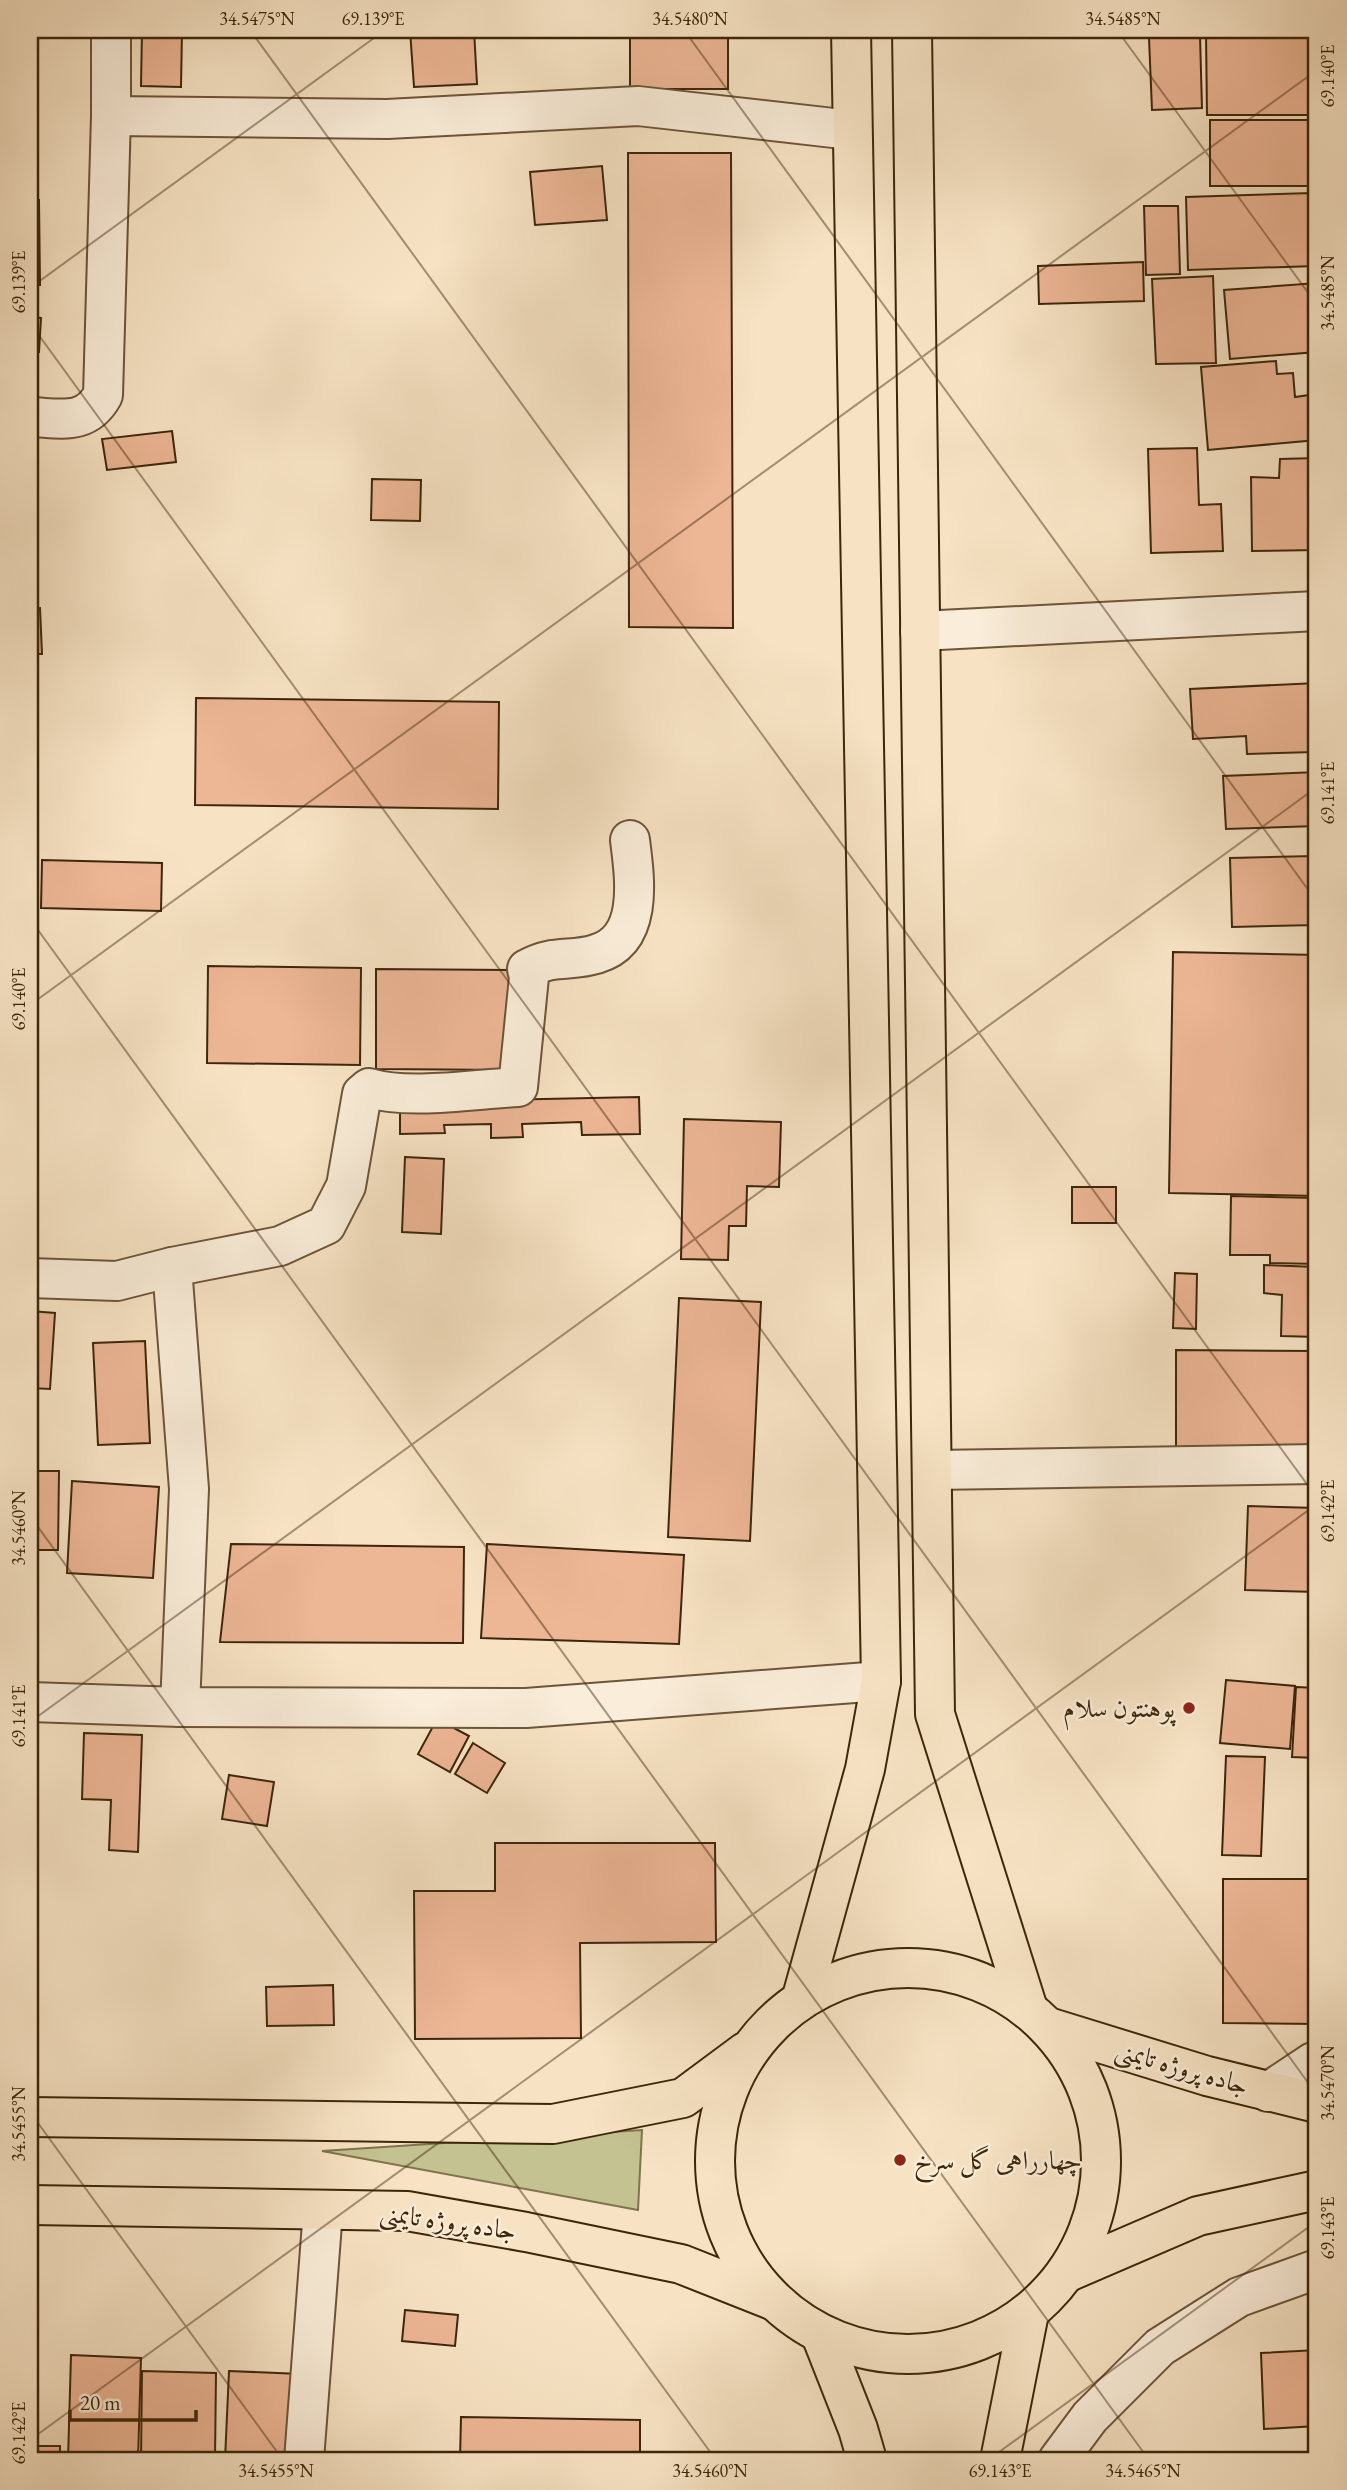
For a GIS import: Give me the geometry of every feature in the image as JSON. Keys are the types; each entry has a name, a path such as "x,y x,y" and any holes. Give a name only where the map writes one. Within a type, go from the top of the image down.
{"main road":[{"path":"802,1997 865,1769 881,1681 851,30"},
{"path":"746,2051 719,2113 714,2180 732,2245 772,2300 821,2335 873,2353 928,2355 981,2341 1029,2313 1068,2272 1096,2212 1101,2146 1085,2082 1038,2018 935,1714 912,30"},
{"path":"30,2117 554,2124 683,2098 746,2051 802,1997 857,1972 917,1966 976,1979 1038,2018"},
{"name":"جاده پروژه تایمنی","path":"1038,2018 1207,2076 1317,2103"},
{"path":"1068,2272 1198,2216 1317,2190"},
{"name":"جاده پروژه تایمنی","path":"30,2205 407,2211 681,2264 772,2300"},
{"path":"1000,2460 1029,2313"},
{"path":"821,2335 858,2429 867,2460"}],"street":[{"path":"30,417 78,418 95,409 103,395 111,30"},
{"path":"111,116 387,119 638,106 851,130"},
{"path":"920,631 1317,611"},
{"path":"30,1278 117,1281 172,1267 280,1246 326,1225 346,1186 362,1094 369,1088 385,1093 518,1087 529,977 527,969 541,961 595,954 617,944 631,922 634,876 630,840"},
{"path":"172,1267 189,1489 180,1707"},
{"path":"932,1470 1317,1464"},
{"path":"30,1703 180,1707 526,1708 881,1681"},
{"path":"1268,2092 1313,2062 1317,2063"},
{"path":"304,2460 323,2210"},
{"path":"1058,2460 1090,2417 1160,2347 1239,2297 1317,2269"}],"shaded area":[{"path":"642,2130 638,2210 322,2151"}],"building":[{"path":"142,30 182,30 181,87 141,86"},
{"path":"410,30 474,30 477,84 414,87"},
{"path":"630,30 728,30 728,89 630,89"},
{"path":"30,33 37,33 36,173 30,173"},
{"path":"1206,33 1312,33 1312,115 1207,115"},
{"path":"1200,36 1202,108 1152,110 1149,38"},
{"path":"1210,120 1315,120 1315,186 1210,186"},
{"path":"628,153 731,153 733,628 629,627"},
{"path":"602,166 607,220 535,225 530,172"},
{"path":"1312,193 1315,266 1188,270 1186,197"},
{"path":"30,200 39,200 40,285 30,285"},
{"path":"1144,206 1178,206 1180,274 1146,275"},
{"path":"1143,262 1144,301 1039,304 1038,266"},
{"path":"1213,276 1216,363 1156,364 1152,279"},
{"path":"1317,283 1317,352 1230,359 1224,290"},
{"path":"30,317 41,318 39,352 30,352"},
{"path":"1276,361 1277,374 1293,373 1295,397 1316,394 1317,440 1208,450 1201,367"},
{"path":"172,431 176,462 107,470 102,439"},
{"path":"1197,448 1199,505 1221,504 1223,551 1151,553 1148,449"},
{"path":"1317,458 1317,550 1252,551 1251,477 1279,478 1280,459"},
{"path":"372,479 421,480 420,521 371,520"},
{"path":"40,608 42,654 30,654 30,609"},
{"path":"1317,683 1317,761 1314,752 1247,754 1246,736 1193,739 1190,689"},
{"path":"196,698 499,702 498,809 195,805"},
{"path":"1316,772 1317,826 1226,829 1223,776"},
{"path":"1313,856 1314,877 1317,877 1317,925 1232,927 1230,858"},
{"path":"42,860 162,863 161,911 41,908"},
{"path":"1173,952 1317,955 1317,1196 1169,1193"},
{"path":"208,966 361,968 360,1065 207,1063"},
{"path":"376,969 512,970 512,1070 376,1069"},
{"path":"639,1097 640,1134 582,1135 581,1122 522,1124 523,1137 491,1138 491,1124 444,1125 445,1133 400,1134 400,1102"},
{"path":"684,1119 781,1122 779,1187 747,1186 746,1226 729,1226 728,1260 681,1259"},
{"path":"405,1157 444,1159 441,1234 402,1232"},
{"path":"1072,1187 1116,1187 1116,1223 1072,1223"},
{"path":"1231,1196 1317,1198 1317,1264 1270,1263 1270,1255 1230,1255"},
{"path":"1264,1265 1317,1267 1317,1337 1281,1336 1282,1295 1264,1293"},
{"path":"1175,1273 1197,1274 1196,1329 1173,1328"},
{"path":"679,1298 761,1302 750,1541 668,1537"},
{"path":"30,1311 55,1313 50,1389 30,1388"},
{"path":"145,1341 150,1443 98,1445 93,1343"},
{"path":"1176,1350 1317,1351 1317,1452 1176,1452"},
{"path":"30,1471 59,1471 58,1550 30,1550"},
{"path":"72,1481 159,1487 153,1578 67,1573"},
{"path":"1248,1506 1317,1508 1317,1592 1245,1590"},
{"path":"231,1544 464,1547 463,1643 220,1642"},
{"path":"487,1544 684,1555 679,1644 481,1638"},
{"path":"1226,1680 1295,1686 1290,1749 1220,1743"},
{"path":"1296,1687 1317,1688 1317,1758 1292,1757"},
{"path":"437,1719 469,1736 450,1772 418,1754"},
{"path":"84,1733 142,1735 138,1852 109,1850 111,1800 82,1799"},
{"path":"473,1743 505,1763 487,1793 455,1774"},
{"path":"1226,1756 1265,1757 1261,1856 1222,1855"},
{"path":"229,1775 274,1782 267,1826 222,1819"},
{"path":"1309,1836 1317,1836 1317,1857 1309,1858"},
{"path":"495,1843 715,1843 716,1942 580,1943 581,2038 415,2039 414,1891 495,1891"},
{"path":"1223,1879 1317,1879 1317,2024 1223,2023"},
{"path":"333,1985 334,2025 267,2026 266,1987"},
{"path":"405,2310 458,2315 455,2346 402,2341"},
{"path":"1317,2350 1317,2426 1264,2429 1261,2353"},
{"path":"71,2355 141,2358 138,2460 68,2460"},
{"path":"142,2371 216,2373 215,2460 141,2460"},
{"path":"229,2371 301,2374 298,2460 225,2460"},
{"path":"461,2417 640,2420 640,2460 460,2460"},
{"path":"30,2446 60,2446 60,2460 30,2460"},
{"path":"1317,2452 1317,2460 1298,2460 1298,2453"}],"place":[{"name":"پوهنتون سلام","path":"1189,1708"},
{"name":"چهارراهی گل سرخ","path":"900,2160"}]}
